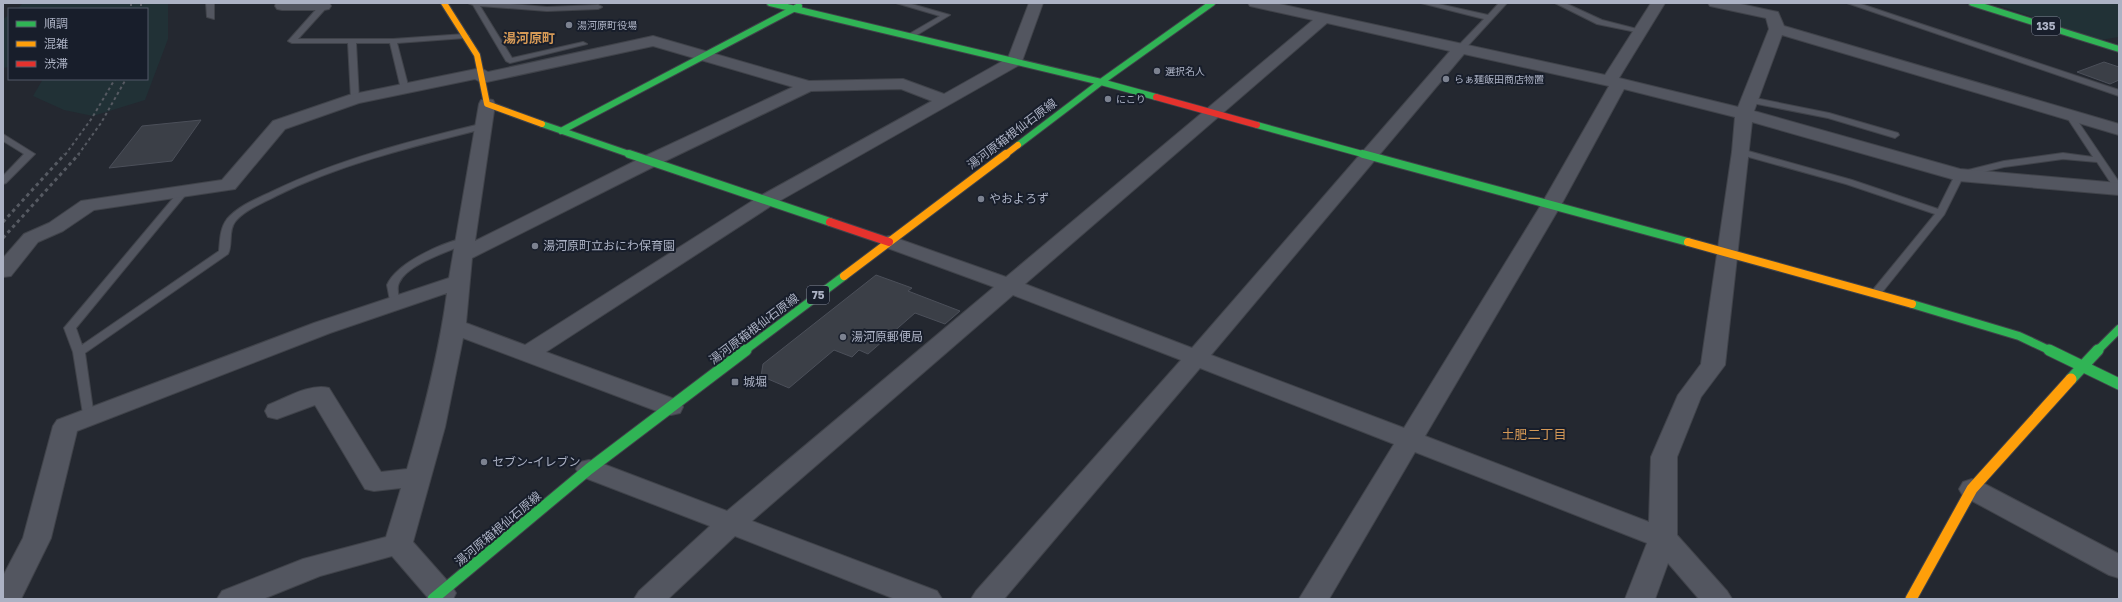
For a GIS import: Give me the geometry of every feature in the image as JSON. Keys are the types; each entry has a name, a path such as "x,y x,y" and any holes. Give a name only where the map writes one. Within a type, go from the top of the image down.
{"main road":[{"path":"444,3 477,55 487,104 561,131 889,242"},
{"path":"770,3 1100,82 1876,293 2019,336 2119,384"},
{"path":"561,131 804,3"},
{"name":"湯河原箱根仙石原線","path":"437,596 589,468 1100,82 1212,3"},
{"name":"135","path":"1972,3 2119,49"},
{"path":"1911,599 1972,489 2082,366 2119,329"}],"street":[{"path":"283,3 282,6 324,6"},
{"path":"527,354 767,200 1015,61 1036,3"},
{"path":"1255,3 1614,82 1747,107 1960,175 2119,189"},
{"path":"1314,599 1551,205 1641,31 1658,3"},
{"path":"1715,3 1777,17 2070,116 2119,130"},
{"path":"1640,599 1663,538 1664,457 1690,394 1713,365 1747,107 1777,17"},
{"path":"649,599 731,523 1324,18"},
{"path":"3,270 31,238 56,227 88,205 228,185 279,125 355,99 482,76 653,41 808,86 903,84 946,100"},
{"path":"986,599 1196,358 1461,48"},
{"path":"463,248 808,86"},
{"path":"398,544 432,427 454,327 463,248 487,104"},
{"path":"889,242 1010,286 1663,538 1717,599"},
{"path":"6,599 37,538 66,426 322,328 459,282"},
{"path":"454,327 671,407"},
{"path":"277,412 320,394 374,482 417,477"},
{"path":"589,468 927,599"},
{"path":"1972,489 2119,568"},
{"path":"398,544 437,596"},
{"path":"232,599 313,567 398,544"}],"lane":[{"path":"210,3 211,17"},
{"path":"472,3 547,9 598,7"},
{"path":"475,3 510,61 583,44"},
{"path":"900,3 946,15 912,36"},
{"path":"1425,3 1490,18"},
{"path":"1461,48 1504,3"},
{"path":"1559,3 1600,22 1641,31"},
{"path":"1851,3 2119,93"},
{"path":"324,6 292,41 393,41 465,36"},
{"path":"393,41 405,89"},
{"path":"352,42 355,99"},
{"path":"1747,107 1829,116 1894,135"},
{"path":"2070,116 2119,189"},
{"path":"79,352 224,252 230,222 250,206 287,186 332,167 392,148 484,126"},
{"path":"3,137 30,154 5,177"},
{"path":"1742,152 1849,182 1941,213"},
{"path":"1876,293 1941,213 1960,175 2004,164 2062,156 2099,160"},
{"path":"88,417 79,352 70,328 183,192"},
{"path":"395,304 392,284 398,275 415,263 463,248"}],"shaded area":[{"path":"23,3 168,3 168,39 145,100 93,116 64,110 33,96 42,80 148,80 148,8 18,8"},
{"path":"1992,3 2119,3 2119,37 2100,40"},
{"path":"8,16 8,67 3,68 3,19"}],"building":[{"path":"2104,62 2119,67 2119,80 2110,84 2077,72"},
{"path":"201,120 172,161 109,168 142,126"},
{"name":"湯河原郵便局","path":"876,275 912,288 908,291 960,311 945,324 915,313 868,354 859,350 852,357 834,350 789,388 761,376 763,364"}],"railway":[{"path":"131,3 131,8"},
{"path":"141,3 141,8"},
{"path":"65,155 92,118 114,80"},
{"path":"78,155 101,123 125,80"},
{"path":"3,222 65,154"},
{"path":"3,238 79,154"}],"traffic: fast":[{"path":"770,3 1101,82 1156,97"},
{"path":"1018,145 1101,82 1212,3"},
{"path":"1972,3 2119,49"},
{"path":"561,131 799,6"},
{"path":"542,124 830,222"},
{"path":"1257,125 1688,242"},
{"path":"433,599 589,469 844,276"},
{"path":"1912,304 2019,336 2119,384"},
{"path":"2071,379 2119,329"}],"traffic: slow":[{"path":"444,3 477,55 487,104 542,124"},
{"path":"844,276 1018,145"},
{"path":"1688,242 1912,304"},
{"path":"1911,599 1972,489 2071,379"}],"traffic: jam":[{"path":"1156,97 1257,125"},
{"path":"830,222 889,242"}],"place":[{"name":"湯河原町役場","path":"569,25"},
{"name":"選択名人","path":"1157,71"},
{"name":"らぁ麺飯田商店物置","path":"1446,79"},
{"name":"にこり","path":"1108,99"},
{"name":"やおよろず","path":"981,199"},
{"name":"湯河原町立おにわ保育園","path":"535,246"},
{"name":"湯河原郵便局","path":"843,337"},
{"name":"城堀","path":"735,382"},
{"name":"セブン-イレブン","path":"484,462"}],"district":[{"name":"湯河原町","path":"529,38"},
{"name":"土肥二丁目","path":"1534,434"}]}
